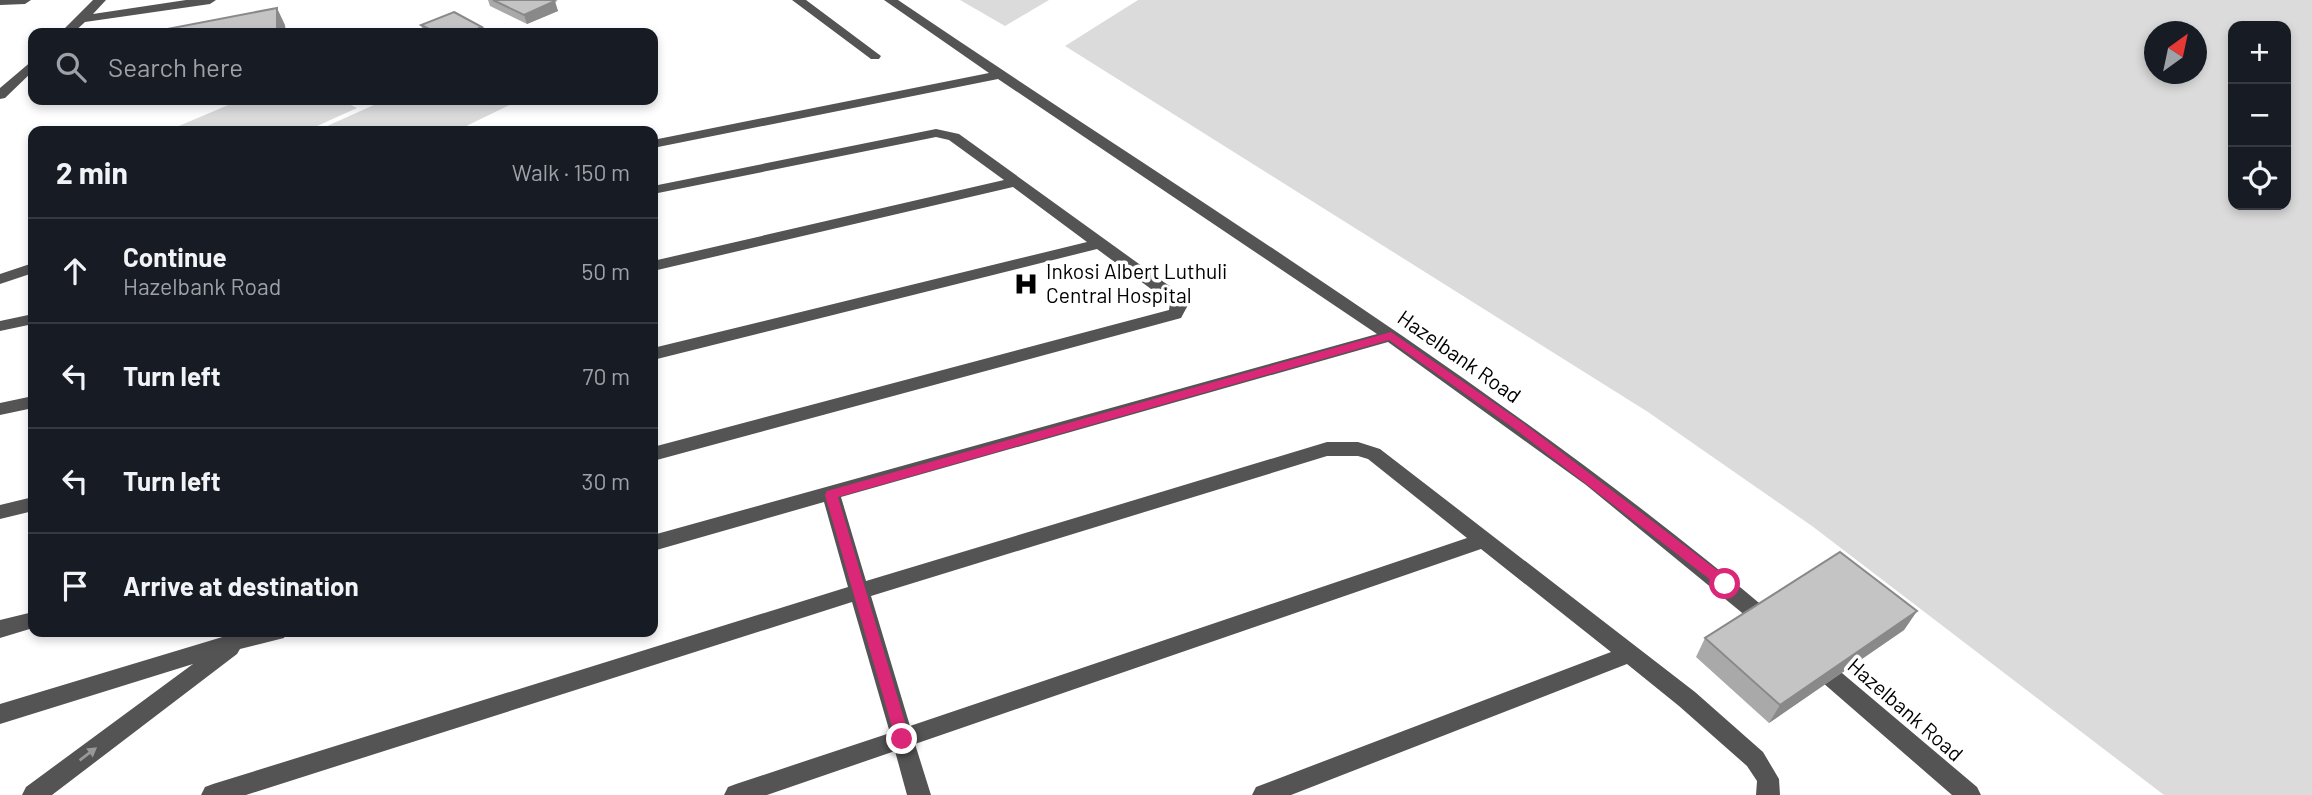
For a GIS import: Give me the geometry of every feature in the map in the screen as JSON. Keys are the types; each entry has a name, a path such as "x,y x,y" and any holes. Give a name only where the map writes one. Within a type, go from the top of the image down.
{"street":[{"path":"0,1 25,0"},
{"path":"71,28 100,0"},
{"path":"81,19 209,0"},
{"path":"798,0 875,56"},
{"name":"Hazelbank Road","path":"890,0 1391,336 1519,426 1725,584 1969,795"},
{"path":"0,95 28,69"},
{"path":"658,143 1000,75"},
{"path":"658,189 936,133 954,137 1176,299 1180,309 1160,319 658,453"},
{"path":"658,265 1016,182"},
{"path":"658,353 1101,243"},
{"path":"0,279 28,270"},
{"path":"0,326 28,320"},
{"path":"658,542 1391,336"},
{"path":"0,410 28,403"},
{"path":"213,795 1327,449 1359,449 1374,454 1484,540 1755,758 1768,779 1768,795"},
{"path":"831,495 919,795"},
{"path":"0,512 28,505"},
{"path":"736,795 1484,540"},
{"path":"0,629 28,621"},
{"path":"0,714 254,637"},
{"path":"34,795 241,640"},
{"path":"1264,795 1629,654"}],"shaded area":[{"path":"960,0 1049,0 1005,26"},
{"path":"1138,0 2312,0 2312,795 2164,795 1812,526 1648,412 1065,46"},
{"path":"228,105 351,105 357,108 317,126 179,126"},
{"path":"374,105 510,105 466,126 327,126"}],"building":[{"path":"493,0 552,0 555,1 524,15"},
{"path":"277,8 277,28 172,28"},
{"path":"454,12 482,27 427,28 421,25"},
{"path":"1840,552 1917,611 1780,705 1705,638"}],"place":[{"name":"Inkosi Albert Luthuli Central Hospital","path":"1026,284"}],"route":[{"path":"902,739 831,495 1391,336 1519,426 1725,584"}]}
